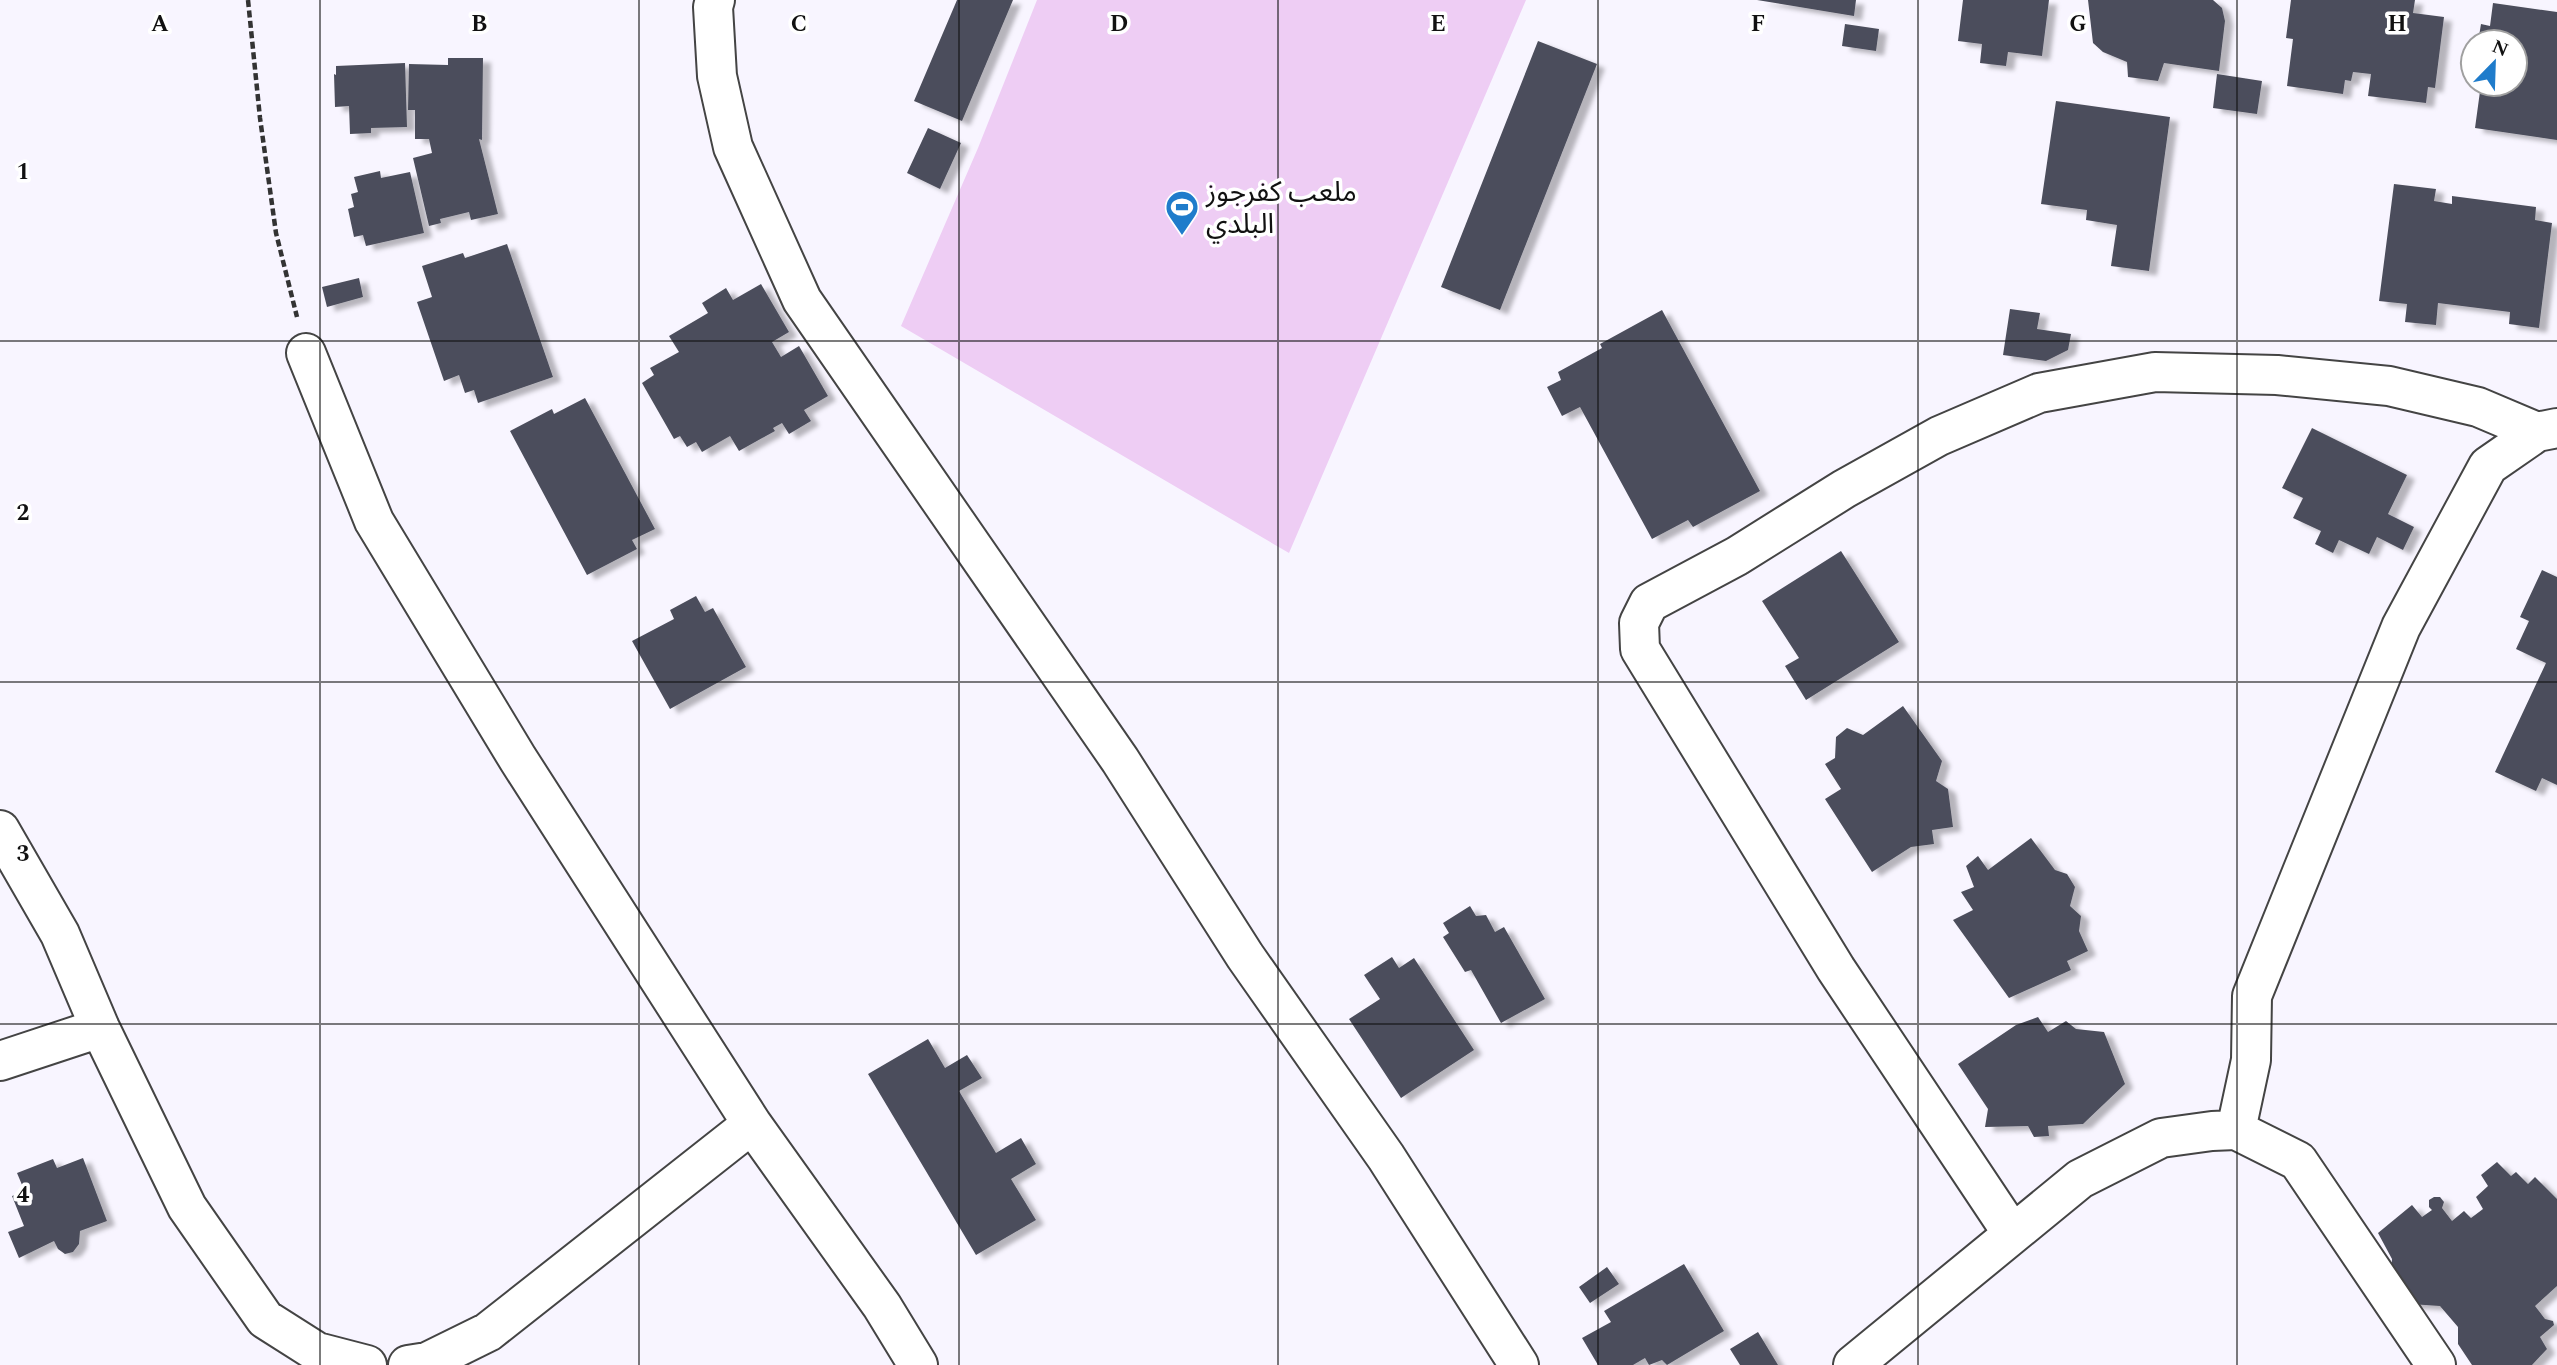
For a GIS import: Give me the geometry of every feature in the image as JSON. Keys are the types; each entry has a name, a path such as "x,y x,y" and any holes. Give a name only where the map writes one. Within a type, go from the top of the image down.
{"street":[{"path":"715,0 713,7 717,76 733,147 802,300 1120,760 1245,956 1386,1157 1519,1365"},
{"path":"306,354 374,521 518,758 752,1124 882,1306 918,1365"},
{"path":"2012,1233 1836,969 1640,649 1639,622 1649,603 1737,556 1844,489 1939,436 2039,393 2155,372 2277,375 2389,386 2478,407 2547,430"},
{"path":"2236,1130 2251,1060 2252,996 2401,627 2488,466 2547,430"},
{"path":"0,830 60,934 100,1028 187,1207 265,1318 317,1352 367,1365"},
{"path":"0,1061 100,1028"},
{"path":"408,1365 426,1362 488,1332 752,1124"},
{"path":"1853,1365 2080,1179 2161,1138 2236,1130 2298,1161 2436,1365"}],"path":[{"path":"248,0 260,118 276,233 306,354"}],"shaded area":[{"name":"ملعب كفرجوز البلدي","path":"1037,0 1526,0 1289,553 901,326 978,148"}],"building":[{"path":"957,0 1013,0 962,121 914,101"},
{"path":"1757,0 1856,0 1854,16"},
{"path":"1963,0 2049,0 2042,56 2008,52 2006,66 1980,63 1982,44 1958,41"},
{"path":"2088,0 2213,0 2222,8 2225,21 2219,71 2164,63 2158,81 2128,77 2127,62 2103,52 2093,43"},
{"path":"2291,0 2415,0 2413,13 2444,17 2435,88 2428,87 2426,103 2368,96 2371,74 2353,72 2351,81 2345,80 2343,94 2287,86 2293,39 2286,38"},
{"path":"2493,3 2557,12 2557,140 2475,128 2479,98 2529,98 2529,28 2480,28 2481,24 2490,26"},
{"path":"1845,24 1879,29 1876,51 1842,46"},
{"path":"1538,41 1597,64 1500,310 1441,287"},
{"path":"448,58 483,58 482,140 479,139 498,214 471,220 469,212 440,219 441,223 429,226 413,158 432,153 429,139 415,139 415,110 408,110 409,64 448,65"},
{"path":"405,63 407,127 371,128 371,133 350,134 349,106 335,107 336,66"},
{"path":"2217,74 2262,81 2257,114 2213,108"},
{"path":"2056,101 2170,117 2149,271 2111,266 2117,225 2086,220 2087,210 2041,204"},
{"path":"928,128 961,143 940,189 907,173"},
{"path":"380,171 381,178 410,172 424,233 366,246 363,235 354,237 348,209 354,207 351,194 358,192 354,177"},
{"path":"2394,184 2436,189 2434,201 2452,204 2452,196 2536,207 2535,220 2552,223 2539,328 2509,324 2510,312 2438,303 2436,325 2405,322 2407,304 2379,301"},
{"path":"507,244 553,377 478,403 474,390 465,393 459,375 444,381 417,302 432,297 422,266 463,253 465,258"},
{"path":"359,278 363,297 327,307 322,287"},
{"path":"761,284 789,332 772,342 781,357 799,346 828,396 804,410 811,421 789,434 782,423 773,428 775,431 739,451 730,436 702,452 696,442 687,447 680,436 674,439 642,383 654,375 650,368 679,352 669,336 708,313 702,303 726,288 733,300"},
{"path":"2010,309 2040,313 2037,329 2071,334 2068,350 2046,361 2003,355"},
{"path":"1662,310 1760,491 1693,527 1688,520 1652,539 1580,407 1562,416 1547,387 1561,380 1558,372 1602,348 1600,344"},
{"path":"585,398 655,529 632,540 637,549 587,575 510,431 552,409 554,414"},
{"path":"2312,428 2407,475 2388,514 2414,527 2403,550 2377,537 2369,554 2339,540 2333,553 2315,544 2321,531 2293,518 2303,498 2282,488"},
{"path":"1841,551 1899,642 1806,700 1785,666 1799,658 1762,601"},
{"path":"2542,570 2557,577 2557,785 2542,778 2536,791 2495,772 2546,663 2516,649 2529,621 2520,617"},
{"path":"696,596 705,612 713,608 746,667 670,709 632,641 674,619 670,610"},
{"path":"1903,706 1942,761 1936,781 1948,789 1953,827 1932,830 1934,844 1911,847 1872,872 1825,799 1841,789 1825,764 1835,758 1836,737 1847,728 1863,735"},
{"path":"2031,838 2055,870 2067,874 2075,887 2070,906 2081,916 2079,931 2088,951 2067,961 2071,970 2009,998 1953,920 1973,910 1961,892 1974,887 1966,866 1978,856 1988,870"},
{"path":"1470,906 1476,916 1486,915 1495,932 1504,927 1545,999 1501,1023 1471,970 1465,972 1443,937 1449,933 1443,923"},
{"path":"1392,957 1399,968 1414,958 1474,1050 1401,1098 1349,1019 1380,999 1364,975"},
{"path":"2038,1017 2048,1032 2066,1021 2076,1029 2104,1032 2125,1084 2083,1124 2048,1126 2049,1136 2034,1137 2028,1126 1985,1127 1988,1109 1958,1064 2016,1025"},
{"path":"928,1039 945,1068 967,1055 982,1078 959,1091 996,1153 1021,1138 1036,1164 1011,1179 1036,1220 976,1255 868,1074"},
{"path":"83,1158 107,1221 80,1231 79,1244 73,1252 65,1254 58,1249 54,1241 19,1258 8,1232 24,1226 12,1196 25,1192 17,1173 53,1159 57,1168"},
{"path":"2497,1162 2511,1176 2516,1172 2528,1184 2535,1177 2557,1199 2557,1286 2535,1306 2545,1319 2553,1321 2554,1325 2540,1337 2547,1349 2532,1365 2472,1365 2458,1344 2458,1327 2440,1306 2410,1304 2391,1283 2392,1259 2378,1233 2412,1205 2422,1217 2432,1210 2429,1200 2434,1197 2440,1197 2444,1202 2442,1208 2452,1221 2464,1211 2471,1218 2483,1209 2476,1197 2488,1186 2481,1175"},
{"path":"1684,1264 1724,1331 1667,1365 1662,1360 1649,1365 1645,1358 1633,1365 1598,1365 1582,1338 1611,1322 1604,1311"},
{"path":"1607,1267 1619,1284 1590,1303 1579,1287"},
{"path":"1758,1332 1778,1365 1740,1365 1730,1349"}],"place":[{"name":"ملعب كفرجوز البلدي","path":"1182,237"}]}
